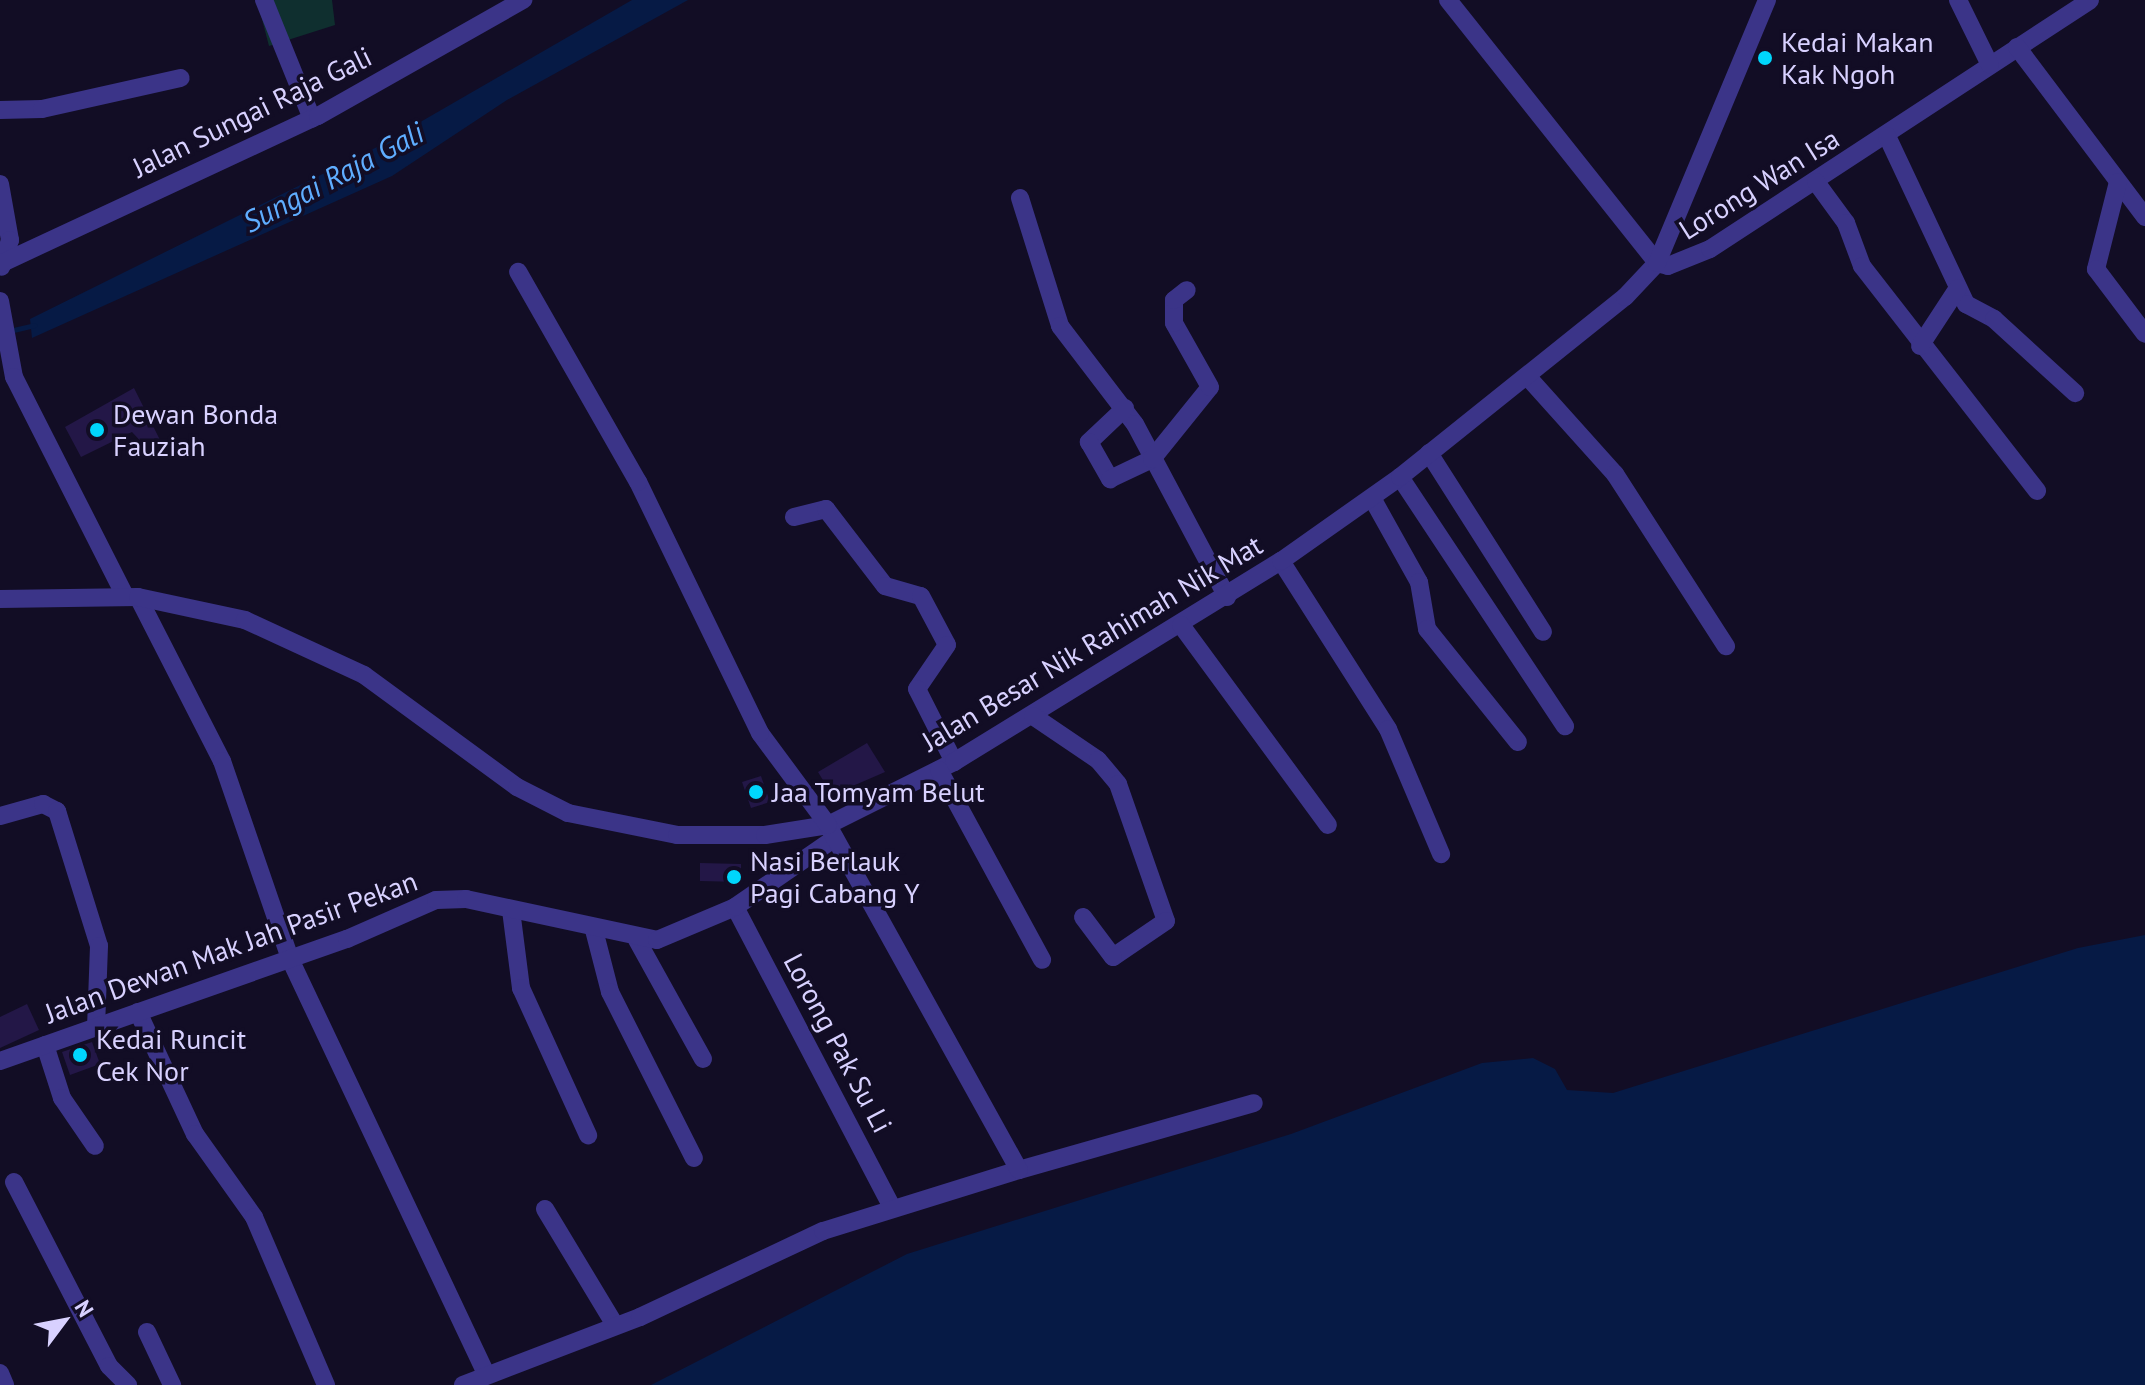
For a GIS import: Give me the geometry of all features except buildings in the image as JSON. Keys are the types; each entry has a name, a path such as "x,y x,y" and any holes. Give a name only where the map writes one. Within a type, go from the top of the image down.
{"street":[{"path":"264,0 312,119"},
{"name":"Jalan Sungai Raja Gali","path":"0,266 312,119 523,0"},
{"path":"1448,0 1657,263"},
{"name":"Jalan Besar Nik Rahimah Nik Mat","path":"0,599 132,596 245,620 341,664 517,787 568,813 702,836 832,831 1033,716 1281,561 1400,477 1527,376 1657,263 1767,0"},
{"path":"1958,0 1990,65"},
{"name":"Lorong Wan Isa","path":"1657,263 1688,262 1887,136 2090,0"},
{"path":"2017,47 2145,217"},
{"path":"0,110 42,109 181,78"},
{"path":"1887,136 1969,306 1994,319 2075,393"},
{"path":"1816,182 1846,223 1862,266 1920,346 2037,491"},
{"path":"2118,182 2096,269 2145,334"},
{"path":"0,184 10,240 0,266"},
{"path":"1020,198 1060,326 1125,408 1227,597"},
{"path":"518,272 638,482 760,733 832,831 1019,1170"},
{"path":"1920,346 1958,288"},
{"path":"1125,408 1089,442 1099,469 1118,478 1152,459 1210,387 1174,323 1174,300 1187,290"},
{"path":"0,301 7,353 238,797 290,959 486,1374"},
{"path":"1527,376 1622,483 1726,646"},
{"path":"1429,453 1543,632"},
{"path":"1400,477 1565,726"},
{"path":"1372,498 1419,582 1427,629 1518,742"},
{"path":"794,517 826,509 885,586 921,596 947,645 917,689 946,766 1042,960"},
{"path":"1281,561 1388,729 1441,854"},
{"path":"1181,625 1328,825"},
{"path":"1033,716 1098,760 1118,784 1166,921 1113,957 1083,917"},
{"path":"0,816 43,804 57,811 99,946 96,1027"},
{"name":"Jalan Dewan Mak Jah Pasir Pekan","path":"0,1061 290,959 436,900 511,910 637,940 678,933 735,907 832,831"},
{"name":"Lorong Pak Su Li","path":"735,907 891,1206"},
{"path":"511,910 521,988 588,1135"},
{"path":"594,930 609,989 694,1158"},
{"path":"637,940 703,1059"},
{"path":"138,1012 195,1134 254,1217 326,1385"},
{"path":"45,1045 62,1098 95,1146"},
{"path":"463,1385 615,1325 891,1206 1254,1103"},
{"path":"14,1182 109,1366 128,1385"},
{"path":"545,1209 615,1325"},
{"path":"147,1332 172,1385"},
{"path":"0,1373 5,1385"}],"green space":[{"path":"257,0 332,0 335,25 269,46"}],"water":[{"path":"632,0 688,0 507,100 392,176 32,338 30,319 377,147"},
{"path":"2145,935 2145,1385 651,1385 907,1254 1291,1134 1482,1063 1533,1058 1555,1069 1567,1090 1613,1093 2078,948"}],"waterway":[{"name":"Sungai Raja Gali","path":"9,331 34,325"}],"place":[{"name":"Kedai Makan Kak Ngoh","path":"1765,58"},
{"name":"Dewan Bonda Fauziah","path":"97,430"},
{"name":"Jaa Tomyam Belut","path":"756,792"},
{"name":"Nasi Berlauk Pagi Cabang Y","path":"734,877"},
{"name":"Kedai Runcit Cek Nor","path":"80,1055"}]}
